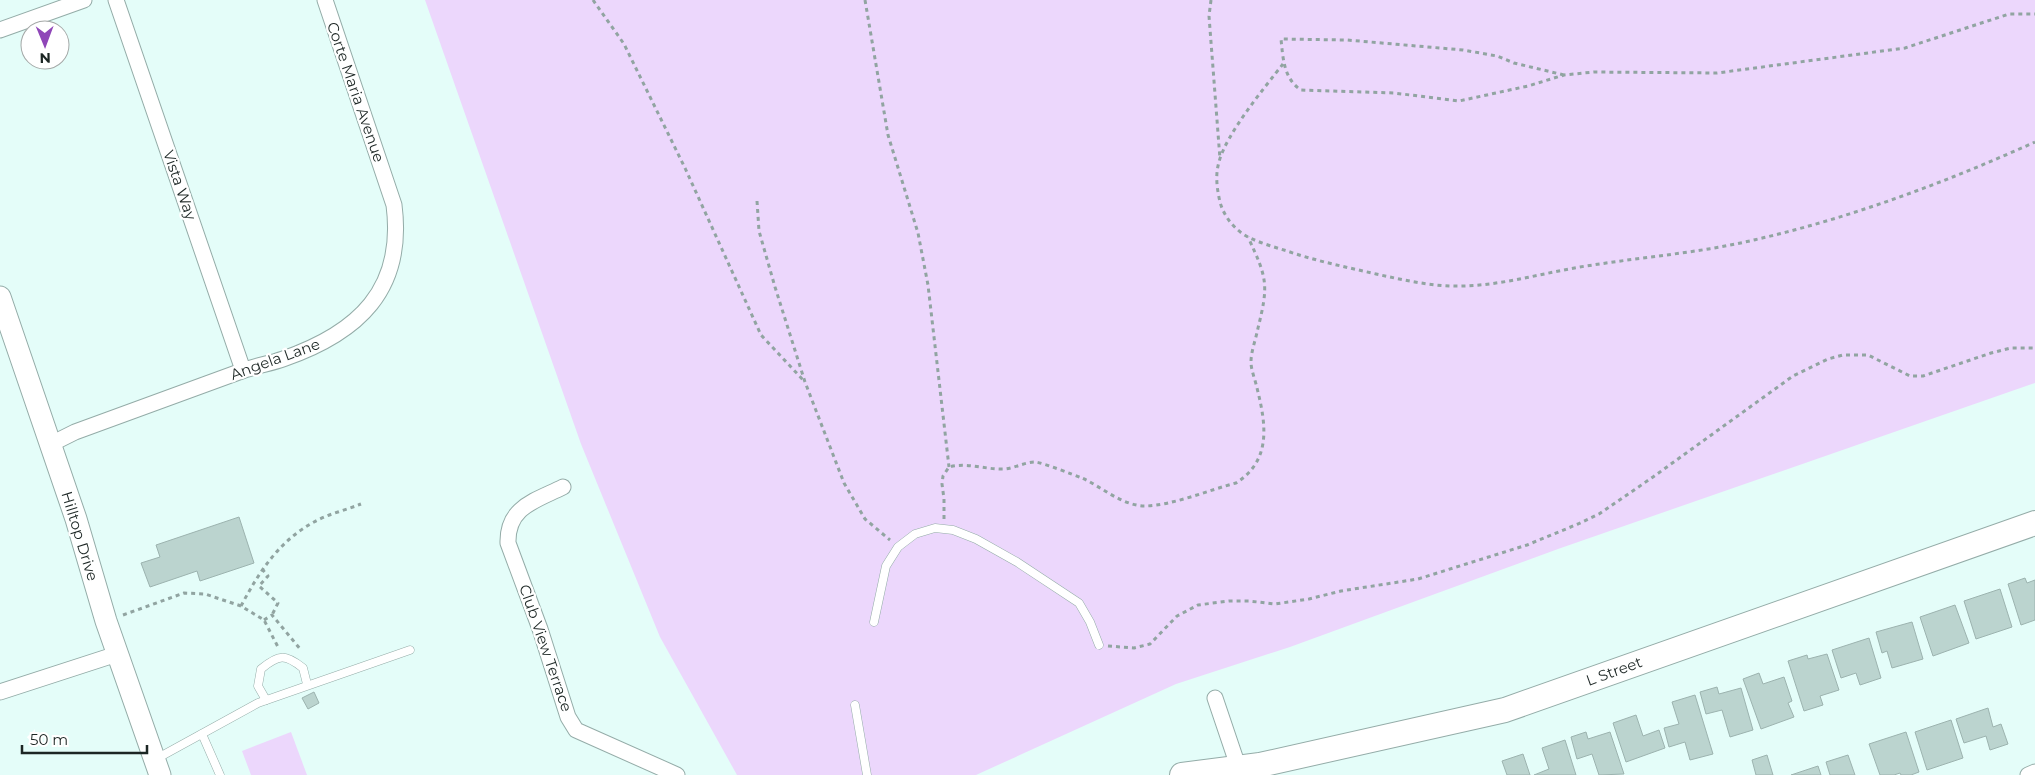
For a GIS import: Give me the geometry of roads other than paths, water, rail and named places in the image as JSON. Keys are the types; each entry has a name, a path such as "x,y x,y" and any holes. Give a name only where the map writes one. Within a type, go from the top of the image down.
{"main road":[{"name":"Hilltop Drive","path":"0,297 51,444 117,654 158,768"},
{"name":"L Street","path":"1182,775 1239,769 1505,710 2035,523"}],"street":[{"path":"0,30 84,0"},
{"name":"Vista Way","path":"116,0 243,370"},
{"name":"Corte Maria Avenue","path":"325,0 388,184"},
{"name":"Angela Lane","path":"51,444 74,432 243,370 284,359 336,336 354,323 375,299 390,270 396,238 394,206 388,184"},
{"name":"Club View Terrace","path":"563,487 520,509 508,528 508,543 540,629 568,717 576,730 677,775"},
{"path":"0,692 117,654"},
{"path":"1215,698 1239,769"},
{"path":"2028,775 2035,772"}],"lane":[{"path":"874,622 886,566 898,547 915,534 935,528 953,530 976,539 1079,603 1090,622 1099,645"},
{"path":"158,768 202,734 266,700 307,684 410,650"},
{"path":"266,700 258,686 259,677 261,669 273,658 290,658 304,668 307,684"},
{"path":"855,705 867,775"},
{"path":"202,734 220,775"}]}
